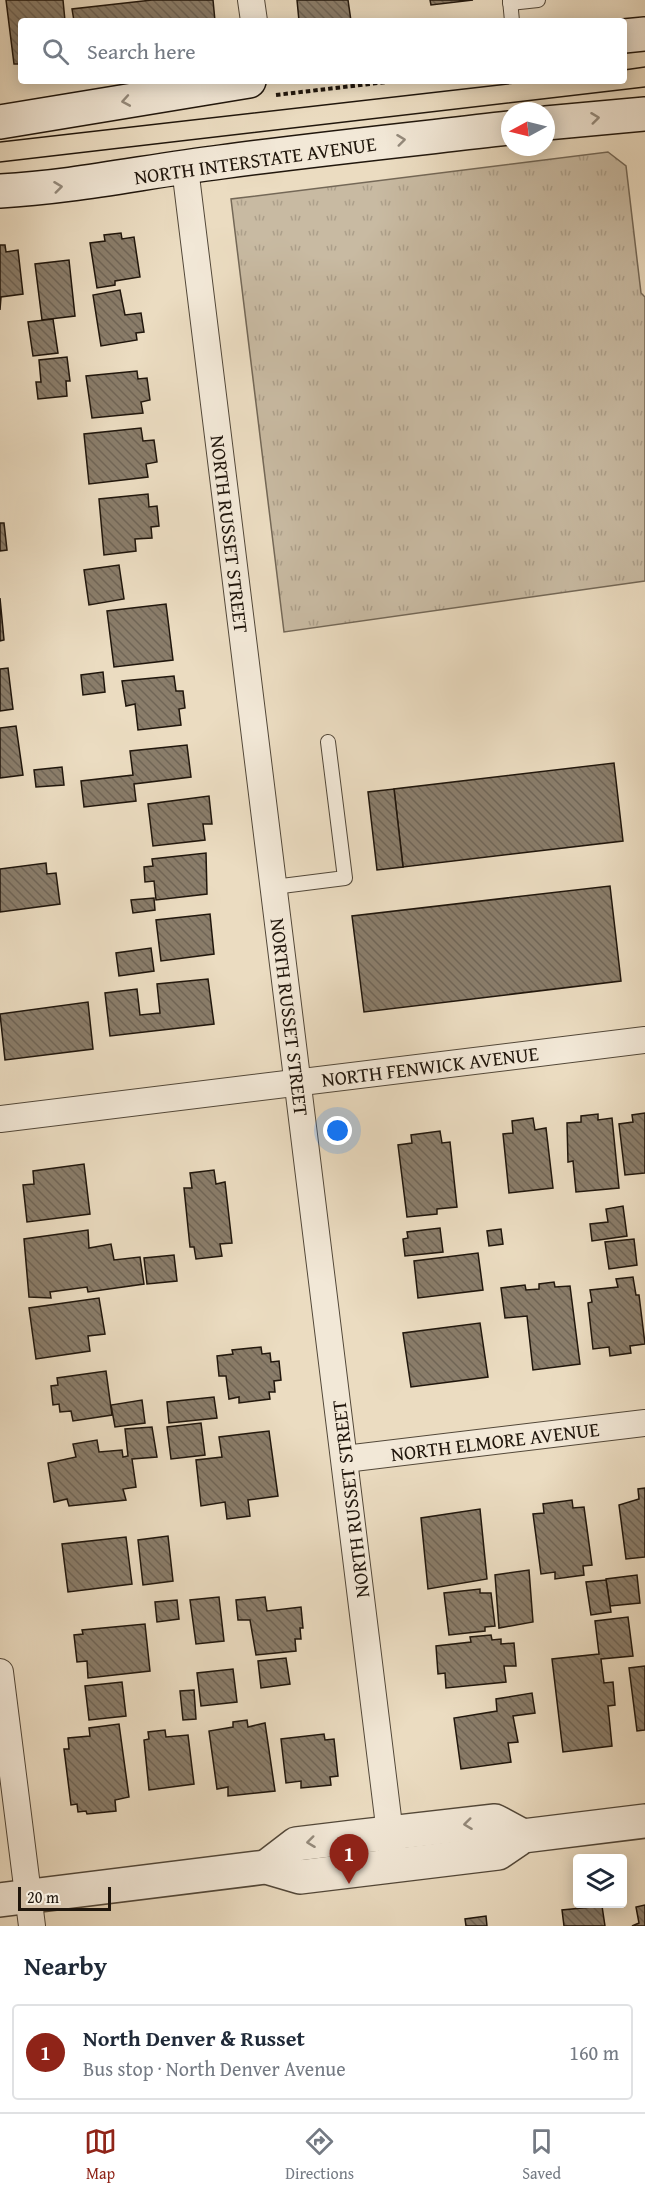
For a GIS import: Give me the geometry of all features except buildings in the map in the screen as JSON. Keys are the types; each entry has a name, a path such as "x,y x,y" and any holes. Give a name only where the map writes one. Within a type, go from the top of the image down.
{"street":[{"path":"251,0 254,18"},
{"path":"627,36 645,34"},
{"path":"0,122 262,88"},
{"path":"555,122 645,114"},
{"name":"NORTH INTERSTATE AVENUE","path":"0,191 38,189 218,162 501,129"},
{"name":"NORTH RUSSET STREET","path":"185,168 394,1865"},
{"name":"NORTH FENWICK AVENUE","path":"0,1119 645,1040"},
{"name":"NORTH ELMORE AVENUE","path":"345,1459 645,1423"},
{"path":"0,1672 20,1907 266,1867 300,1877 498,1852 523,1836 645,1821"},
{"path":"266,1867 296,1844 495,1821 523,1836"}],"lane":[{"path":"512,18 510,2 538,0"},
{"path":"274,887 345,878 328,742"}],"path":[{"path":"262,88 338,84"}],"green space":[{"path":"608,152 626,166 641,293 645,297 645,581 284,632 231,199"}],"tram line":[{"path":"627,70 645,67"},
{"path":"0,142 507,84"},
{"path":"0,162 645,87"}],"place":[{"name":"North Denver & Russet","path":"349,1884"}]}
